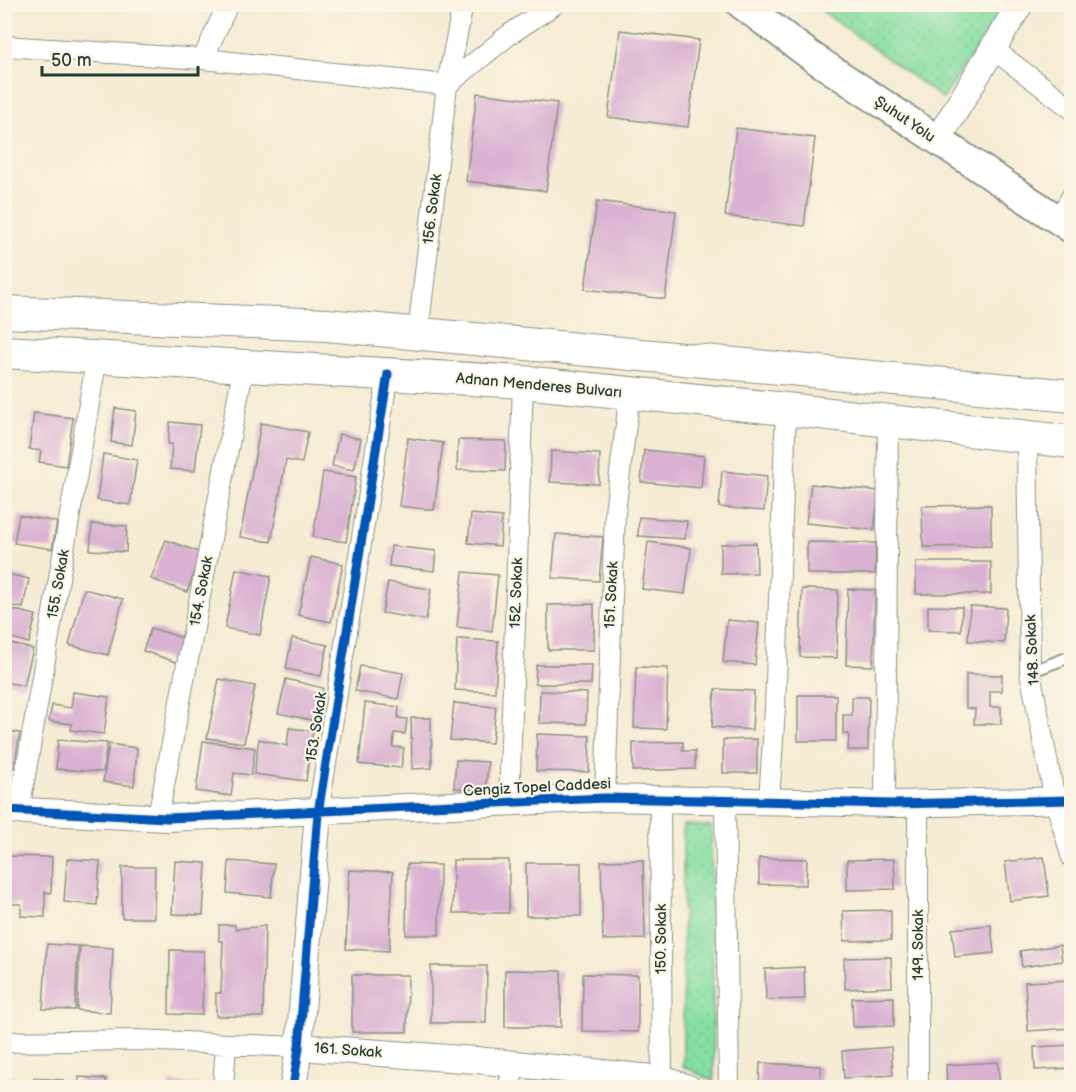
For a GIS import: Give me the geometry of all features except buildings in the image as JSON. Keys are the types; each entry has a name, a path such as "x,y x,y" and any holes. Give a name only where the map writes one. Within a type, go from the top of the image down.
{"main road":[{"name":"Şuhut Yolu","path":"741,4 811,56 1069,229"},
{"path":"4,312 327,325 1071,396"},
{"name":"Adnan Menderes Bulvarı","path":"4,352 523,382 1071,442"},
{"path":"1027,437 1071,457"}],"street":[{"path":"203,59 228,4"},
{"name":"156. Sokak","path":"418,333 447,85 463,4"},
{"path":"4,46 203,59 447,85 510,34 555,4"},
{"path":"937,141 1020,4"},
{"path":"993,50 1071,109"},
{"name":"155. Sokak","path":"12,810 97,357"},
{"name":"154. Sokak","path":"158,818 244,365"},
{"name":"153. Sokak","path":"293,1088 299,1047 318,813 388,374"},
{"name":"152. Sokak","path":"508,803 523,382"},
{"name":"151. Sokak","path":"605,798 615,512 630,393"},
{"path":"769,801 775,708 786,409"},
{"path":"885,803 888,421"},
{"name":"148. Sokak","path":"1027,437 1030,672 1063,800 1071,858"},
{"name":"Cengiz Topel Caddesi","path":"12,810 158,818 318,813 605,798 885,803 1063,800"},
{"name":"150. Sokak","path":"660,799 662,1079"},
{"path":"725,800 729,1088"},
{"name":"149. Sokak","path":"918,803 918,1088"},
{"name":"161. Sokak","path":"4,1042 137,1040 299,1047 517,1064 662,1079 688,1088"},
{"path":"223,1088 226,1044"},
{"path":"507,1088 517,1064"}],"lane":[{"path":"1030,672 1071,656"}],"green space":[{"path":"814,5 1004,5 943,99"},
{"path":"683,825 711,826 714,1082 683,1066"}],"cycle path":[{"path":"293,1088 299,1047 318,813 388,374"},
{"path":"4,810 168,818 605,798 894,804 1072,800"}]}
